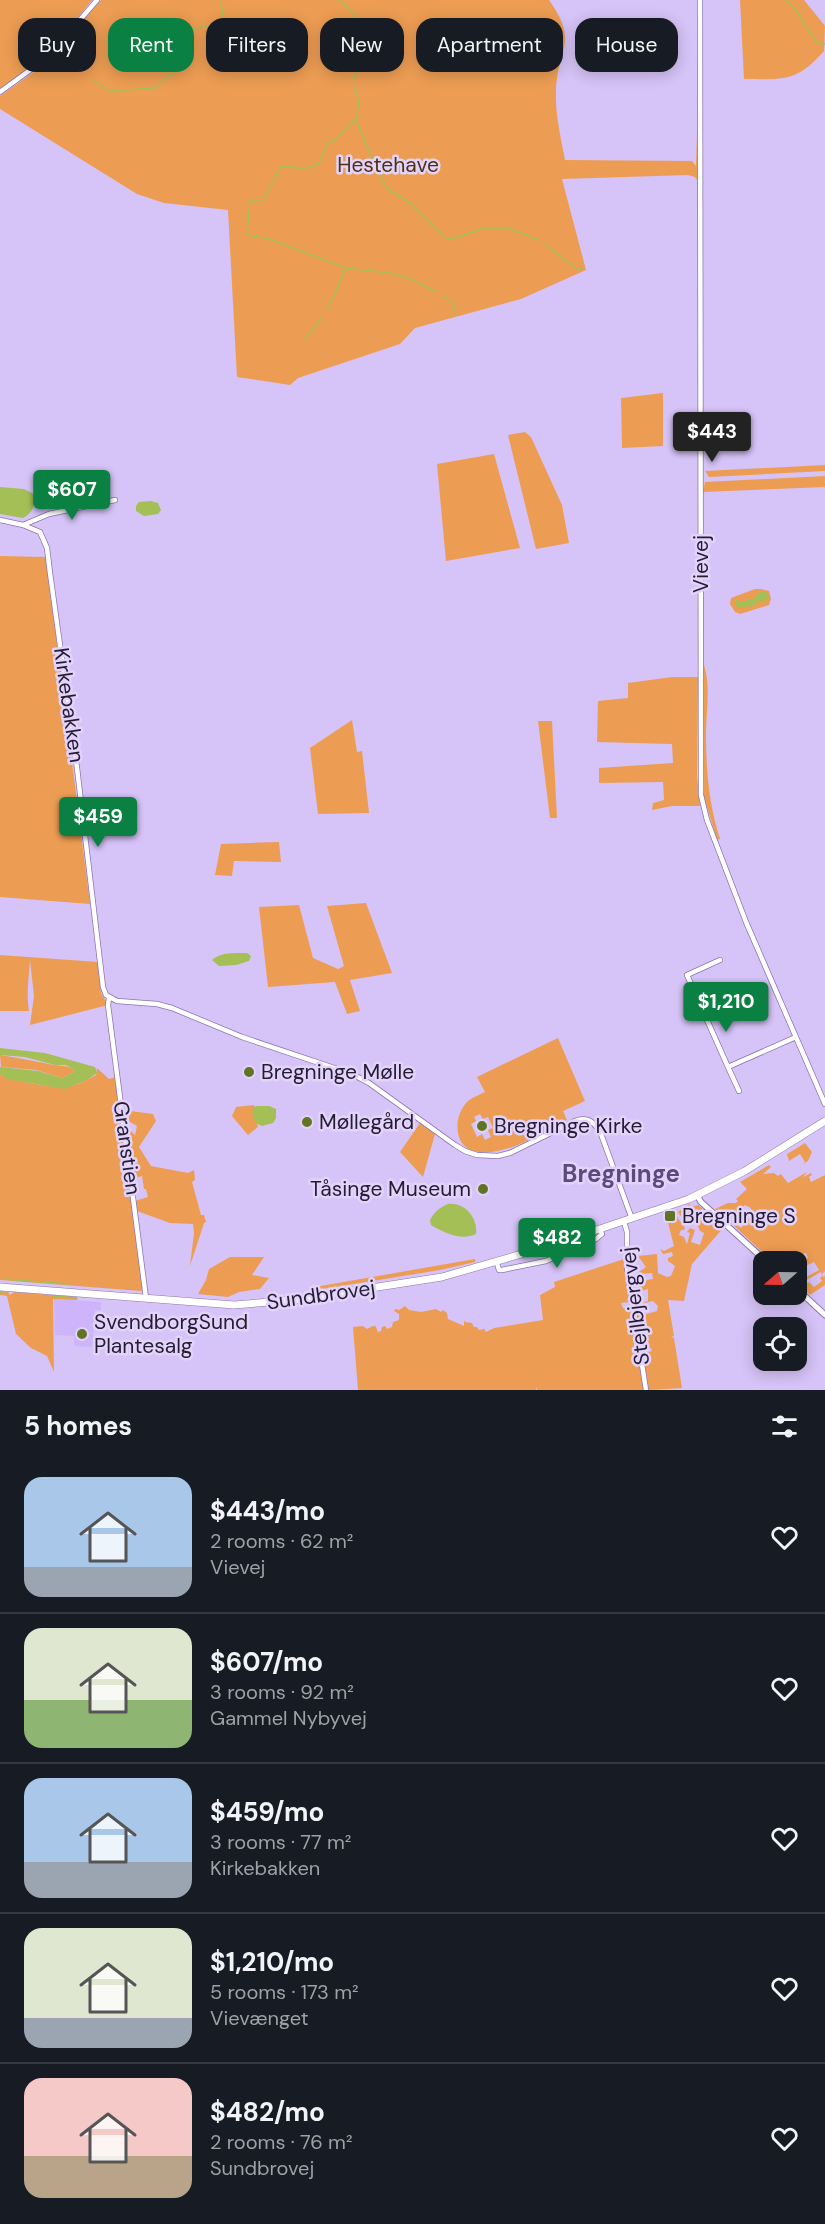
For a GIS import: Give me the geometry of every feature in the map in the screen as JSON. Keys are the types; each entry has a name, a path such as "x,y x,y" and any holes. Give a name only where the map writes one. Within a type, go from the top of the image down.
{"main road":[{"name":"Sundbrovej","path":"0,1287 234,1305 286,1301 436,1278 497,1263 601,1232 697,1196 745,1171 825,1121"}],"street":[{"path":"0,92 48,57 97,0"},
{"name":"Vievej","path":"700,0 701,795 707,820 738,901 825,1104"},
{"path":"23,525 39,518 115,500"},
{"name":"Kirkebakken","path":"39,518 40,532 47,548 77,768 103,987 109,998"},
{"path":"0,520 23,525 40,532"},
{"path":"720,960 687,975 739,1091"},
{"path":"109,998 172,1008 242,1037 352,1074 369,1083 471,1154 501,1155 575,1121 589,1120 599,1130 632,1219"},
{"name":"Granstien","path":"109,998 146,1299"},
{"path":"728,1067 796,1037"},
{"path":"697,1196 755,1251"},
{"name":"Stejlbjergvej","path":"624,1222 627,1232 628,1275 646,1390"},
{"name":"Sundbrovej","path":"497,1263 499,1270 502,1270 546,1262 586,1244 601,1232"},
{"path":"807,1298 825,1315"}],"shaded area":[{"path":"0,487 24,489 34,494 34,505 29,514 23,518 0,514"},
{"path":"139,502 158,503 161,510 158,514 144,516 136,511"},
{"path":"766,592 769,596 768,601 744,608 739,608 735,604 736,599 741,602 755,598 758,593"},
{"path":"247,953 251,956 249,961 236,965 219,966 212,960 224,954"},
{"path":"0,1048 45,1053 95,1067 97,1073 65,1089 7,1079 0,1074 0,1067 38,1071 62,1078 74,1072 66,1065 0,1055"},
{"path":"269,1106 276,1109 276,1118 273,1123 262,1126 256,1123 252,1113 254,1107"},
{"path":"448,1204 460,1206 469,1212 475,1222 476,1234 459,1236 431,1225 430,1220 433,1215"},
{"path":"54,1299 101,1302 101,1310 95,1310 92,1347 74,1346 74,1336 55,1335"}],"green space":[{"path":"0,0 92,0 77,18 18,18 18,72 24,72 0,89"},
{"name":"Hestehave","path":"101,0 549,0 559,18 416,18 416,72 558,72 556,100 565,160 692,161 696,166 698,99 697,180 688,175 562,179 586,270 521,299 415,328 400,344 298,378 290,385 237,377 228,210 164,203 137,194 0,109 0,96 34,72 96,72 96,18 85,18"},
{"path":"740,0 804,0 825,26 824,51 797,74 779,79 744,79"},
{"name":"Hestehave","path":"563,27 565,37 563,50"},
{"path":"663,393 663,446 622,448 621,398"},
{"path":"525,432 531,437 562,505 569,543 536,549 508,435"},
{"path":"494,454 520,548 446,561 437,464"},
{"path":"825,465 825,471 709,477 705,471"},
{"path":"825,476 825,487 703,492 705,482"},
{"path":"0,556 46,557 90,904 0,897"},
{"path":"755,589 769,591 771,599 769,605 740,614 735,612 730,604 731,598"},
{"path":"704,665 708,690 706,734 708,774 713,813 720,839 717,840 704,797"},
{"path":"672,677 698,677 697,776 700,806 672,806 652,810 653,803 664,800 663,782 599,783 599,768 673,763 672,744 597,742 598,701 628,698 628,683"},
{"path":"352,720 357,752 362,751 369,813 318,814 310,748"},
{"path":"538,721 552,721 557,818 550,818"},
{"path":"279,842 281,862 234,861 232,876 215,875 221,844"},
{"path":"366,903 392,973 350,980 360,1011 347,1014 335,982 268,987 259,907 299,905 313,958 338,969 344,966 327,906"},
{"path":"0,955 98,962 101,993 108,1005 30,1025 34,996 30,960 29,1011 0,1011"},
{"path":"558,1038 585,1101 563,1111 567,1120 513,1147 491,1152 470,1150 460,1139 458,1123 459,1115 468,1101 485,1092 477,1077","holes":["480,1114 483,1119 488,1117 493,1128 488,1130 491,1137 485,1140 482,1134 477,1137 471,1124 476,1121 474,1117"]},
{"path":"0,1055 66,1066 74,1072 62,1078 36,1070 1,1067"},
{"path":"97,1068 109,1079 116,1077 144,1289 141,1291 0,1280 0,1074 33,1084 69,1087 96,1075"},
{"path":"254,1105 258,1127 248,1135 232,1116 236,1107"},
{"path":"123,1110 153,1114 156,1121 139,1147 151,1166 188,1173 194,1170 195,1180 192,1182 201,1215 204,1215 206,1222 190,1266 193,1224 170,1223 137,1211 135,1201 148,1197 142,1176 132,1179 125,1128 126,1126 135,1135 137,1126 125,1119"},
{"path":"420,1123 435,1134 423,1177 400,1152"},
{"path":"805,1143 812,1152 808,1161 801,1165 805,1162 800,1154 789,1161 787,1154"},
{"path":"769,1165 771,1167 763,1174 774,1173 778,1176 781,1174 788,1183 807,1172 803,1177 811,1173 809,1177 811,1182 825,1175 825,1271 822,1274 823,1277 825,1276 825,1285 810,1295 807,1292 807,1283 809,1282 814,1287 822,1281 820,1278 822,1276 821,1272 807,1280 807,1277 819,1270 814,1262 807,1265 807,1251 761,1251 731,1223 741,1228 751,1215 751,1208 745,1205 727,1220 715,1209 738,1201 736,1199 747,1189 740,1182"},
{"path":"689,1204 692,1207 698,1205 724,1227 692,1264 684,1301 668,1300 674,1336 671,1337 674,1338 682,1388 649,1390 643,1354 652,1351 646,1346 642,1347 642,1351 636,1314 642,1313 643,1315 657,1311 658,1306 653,1301 636,1305 648,1301 648,1289 638,1292 638,1296 634,1295 636,1287 633,1287 632,1279 642,1278 642,1281 653,1279 652,1273 641,1274 639,1272 646,1267 638,1256 657,1254 658,1273 667,1277 671,1276 675,1266 668,1261 668,1258 673,1256 672,1252 663,1254 660,1249 664,1251 674,1246 668,1223 672,1221 671,1217 674,1213 685,1228 679,1235 684,1237 687,1244 690,1233 687,1232 690,1228 695,1230 691,1242 700,1245 704,1233 700,1231 697,1224 683,1219 678,1212"},
{"path":"230,1257 264,1257 252,1275 269,1278 260,1289 239,1292 228,1297 198,1294 209,1269"},
{"path":"475,1259 475,1262 440,1270 317,1290 315,1287"},
{"path":"624,1259 630,1302 621,1303 623,1308 631,1310 644,1390 537,1390 536,1387 536,1390 358,1390 353,1327 363,1326 367,1329 375,1325 378,1332 382,1327 385,1326 387,1329 392,1327 393,1322 399,1320 399,1314 394,1311 395,1309 399,1310 405,1306 409,1310 421,1312 436,1309 441,1312 443,1310 447,1313 448,1319 464,1326 464,1320 486,1332 494,1328 543,1320 540,1295 555,1287 554,1282"},
{"path":"0,1291 8,1292 10,1295 14,1292 77,1297 77,1300 53,1299 54,1372 47,1356 31,1348 16,1334 7,1296 0,1295"}],"waterway":[{"path":"194,28 224,25 221,0"},
{"path":"339,0 358,18 364,54 358,58 358,72 354,80"},
{"path":"784,1 793,6 816,41 819,44 825,44"},
{"path":"94,80 109,91 155,88 175,72"},
{"path":"327,310 346,268 269,239 247,235 250,200 263,200 281,167 291,166 301,169 318,165 328,143 356,121 359,102 354,87"},
{"path":"357,122 380,177 388,189 410,203 444,237 453,239 483,228 509,228 539,240"},
{"path":"545,244 574,267 583,269"},
{"path":"346,268 403,277 436,292"},
{"path":"443,296 453,303 456,314"},
{"path":"305,340 322,317"},
{"path":"4,1279 68,1284"},
{"path":"0,1292 4,1293"},
{"path":"53,1296 77,1298"}],"place":[{"name":"Bregninge Mølle","path":"249,1072"},
{"name":"Møllegård","path":"307,1122"},
{"name":"Bregninge Kirke","path":"482,1126"},
{"name":"Tåsinge Museum","path":"483,1189"},
{"name":"Bregninge S","path":"670,1216"},
{"name":"SvendborgSund Plantesalg","path":"82,1334"}],"district":[{"name":"Bregninge","path":"621,1173"}]}
